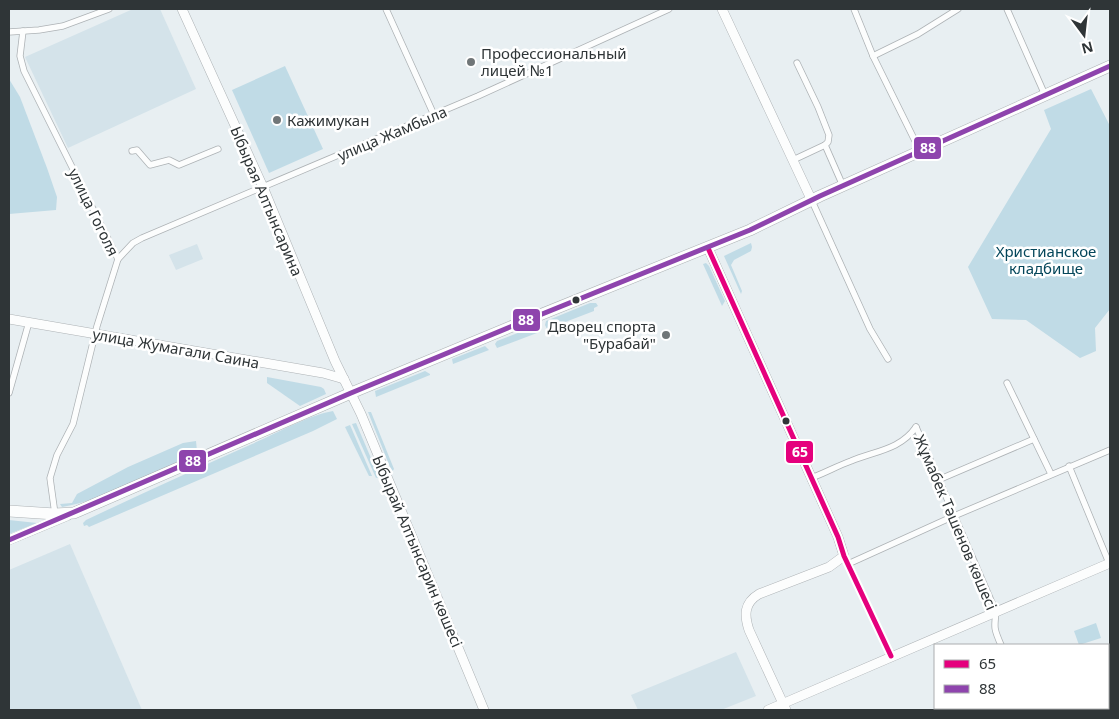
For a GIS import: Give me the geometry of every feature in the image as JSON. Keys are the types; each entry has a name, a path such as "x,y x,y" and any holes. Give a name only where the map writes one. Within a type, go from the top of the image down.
{"highway":[{"path":"9,511 55,514 74,513 351,393 750,230 1110,66"},
{"path":"812,201 1080,82 1088,76"}],"street":[{"path":"9,32 62,26 109,9"},
{"name":"Ыбырая Алтынсарина","path":"182,9 263,187 335,361 351,393"},
{"path":"386,9 434,115"},
{"name":"улица Жамбыла","path":"118,259 133,243 142,238 434,115 669,9"},
{"path":"722,9 870,329 888,359"},
{"path":"854,9 874,56 920,151"},
{"path":"874,56 918,34 958,9"},
{"path":"1007,9 1045,95"},
{"name":"улица Гоголя","path":"23,31 20,56 24,71 118,259 72,424 57,455 50,478 55,514"},
{"path":"793,160 828,142 829,135 797,62"},
{"path":"825,144 843,186"},
{"path":"132,151 137,150 150,165 169,160 179,165 218,149"},
{"path":"708,248 838,537 846,560 891,656"},
{"name":"улица Жумагали Саина","path":"9,319 323,372 344,379"},
{"path":"9,393 29,322"},
{"path":"1007,383 1051,474"},
{"name":"Ыбырай Алтынсарин көшесі","path":"351,393 484,710"},
{"name":"Жұмабек Тәшенов көшесі","path":"811,478 852,460 896,446 907,438 916,427 996,612 994,629 1001,644"},
{"path":"938,480 1034,439"},
{"path":"785,707 746,622 745,612 752,599 759,594 954,516 1110,450"},
{"path":"768,710 785,707 891,656 1110,563 1069,466"},
{"path":"9,540 74,513"}],"shaded area":[{"path":"133,9 160,9 196,89 68,148 25,57"},
{"path":"197,244 203,259 176,270 169,255"},
{"path":"70,544 142,710 9,710 9,570"},
{"path":"736,652 756,696 721,710 638,710 631,695"}],"green space":[{"name":"Кажимукан","path":"285,66 323,149 269,173 232,90"},
{"path":"9,79 20,97 47,168 57,197 56,210 9,214"},
{"name":"Христианское кладбище","path":"1091,89 1110,126 1110,309 1095,328 1096,351 1080,358 1026,320 992,319 968,267 1051,129 1044,110"},
{"path":"751,243 751,251 734,260 731,265 742,291 741,294 724,256"},
{"path":"706,263 725,301 722,306 703,264"},
{"path":"590,303 596,303 598,306 594,308 594,311 547,329 546,321"},
{"path":"533,327 537,333 497,348 495,344 497,341"},
{"path":"485,346 489,350 453,364 452,359"},
{"path":"425,371 430,375 376,397 375,391"},
{"path":"267,377 321,387 326,394 300,406 267,383"},
{"path":"333,411 337,419 313,431 89,527 87,525 84,526 83,523 86,520 148,491 303,421"},
{"path":"368,412 371,412 394,469 392,472"},
{"path":"356,423 379,477 376,478 352,424"},
{"path":"350,425 372,476 369,476 345,427"},
{"path":"196,441 197,451 195,454 146,477 97,498 62,507 60,504 72,503 77,494 128,467 183,443"},
{"path":"9,520 37,523 9,534"},
{"path":"1096,623 1101,638 1079,644 1074,631"}],"transit line":[{"name":"88","path":"9,540 351,393 750,230 820,196 1110,66"},
{"name":"65","path":"708,248 838,537 844,556 891,656"}],"place":[{"name":"Профессиональный лицей №1","path":"471,62"},
{"name":"Кажимукан","path":"277,120"},
{"name":"Дворец спорта \"Бурабай\"","path":"666,335"}]}
